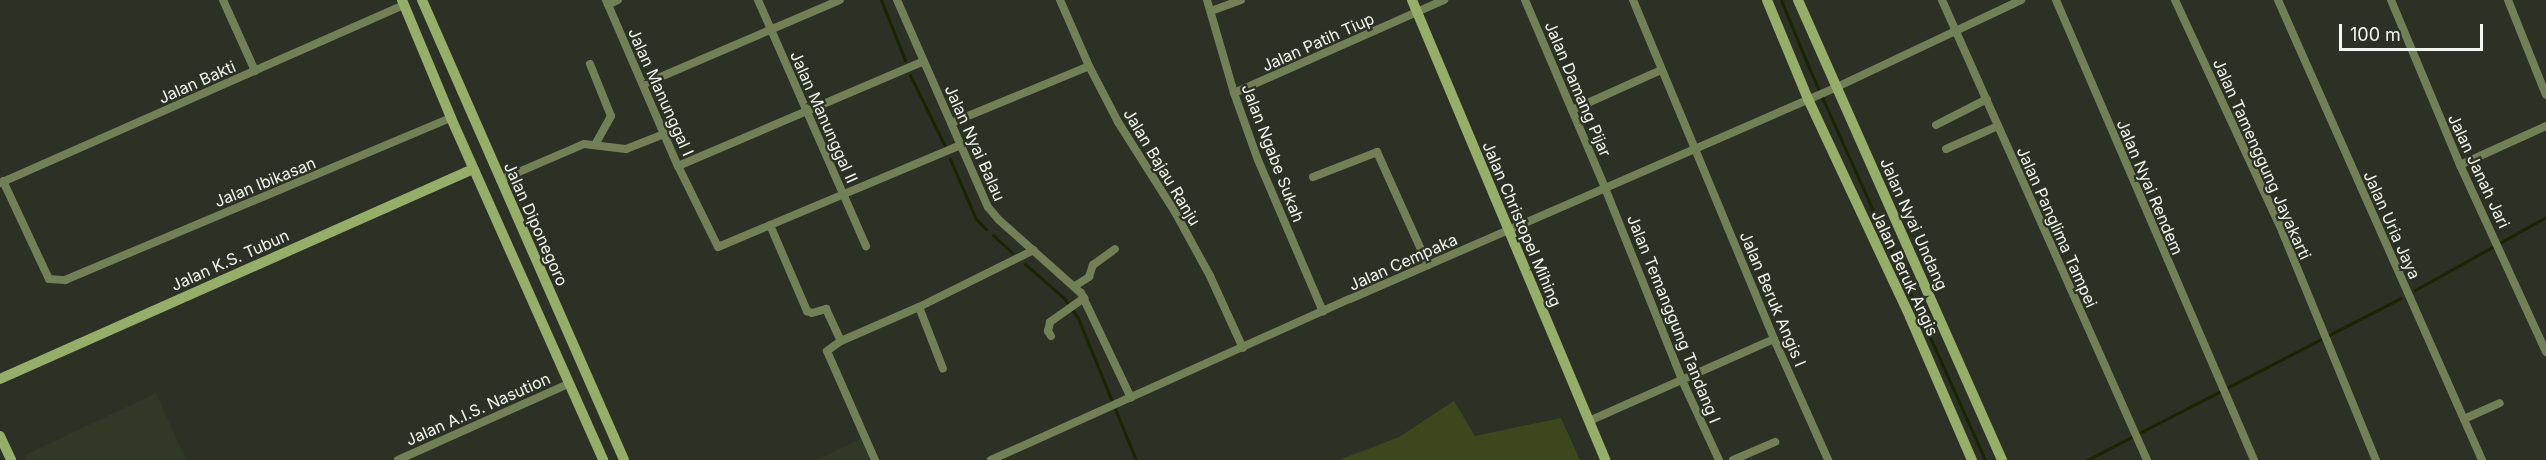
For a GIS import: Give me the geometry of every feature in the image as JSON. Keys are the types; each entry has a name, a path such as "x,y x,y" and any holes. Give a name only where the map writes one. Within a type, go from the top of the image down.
{"street":[{"path":"223,0 255,71"},
{"name":"Jalan Diponegoro","path":"422,0 624,460"},
{"path":"607,2 618,0"},
{"name":"Jalan Manunggal II","path":"758,0 866,246"},
{"path":"644,84 840,0"},
{"name":"Jalan Nyai Balau","path":"897,0 917,63 951,123 954,148 992,214 1028,254 1075,286 1078,301 1131,398"},
{"name":"Jalan Bajau Ranju","path":"1060,0 1089,66 1118,122 1175,212 1210,276 1243,348"},
{"name":"Jalan Ngabe Sukah","path":"1207,0 1234,93 1258,160 1323,312"},
{"path":"1212,11 1241,0"},
{"name":"Jalan Christopel Mihing","path":"1412,0 1605,460"},
{"name":"Jalan Patih Tiup","path":"1234,93 1444,0"},
{"name":"Jalan Damang Pijar","path":"1525,0 1605,188"},
{"name":"Jalan Beruk Angis I","path":"1633,0 1774,339 1828,460"},
{"name":"Jalan Beruk Angis","path":"1767,0 1972,460"},
{"name":"Jalan Nyai Undang","path":"1798,0 1835,88 2002,460"},
{"name":"Jalan Panglima Tampei","path":"1942,0 2147,460"},
{"name":"Jalan Cempaka","path":"991,460 1007,457 1131,398 1428,265 1811,99 2021,0"},
{"name":"Jalan Nyai Rendem","path":"2055,0 2254,460"},
{"name":"Jalan Tamenggung Jayakarti","path":"2175,0 2282,231 2376,460"},
{"name":"Jalan Uria Jaya","path":"2278,0 2482,460"},
{"name":"Jalan Janah Jari","path":"2391,0 2460,165 2501,249 2546,352"},
{"path":"2508,0 2543,82 2546,95"},
{"path":"403,2 473,169 603,460"},
{"name":"Jalan Bakti","path":"2,182 255,71 403,2"},
{"name":"Jalan Manunggal I","path":"607,2 678,166 718,247 770,225"},
{"path":"678,166 917,63"},
{"path":"590,64 611,116 596,143"},
{"path":"951,123 1089,66"},
{"path":"1572,110 1661,70"},
{"path":"1936,125 1987,99"},
{"name":"Jalan Ibikasan","path":"2,182 49,279 65,280 451,118"},
{"path":"1946,150 1998,126"},
{"path":"2460,165 2546,126"},
{"path":"500,180 584,144 596,143 626,149 664,134"},
{"path":"841,341 826,309 812,313 807,311 770,225 954,148"},
{"path":"1313,177 1377,152 1428,265"},
{"name":"Jalan K.S. Tubun","path":"0,379 473,169"},
{"name":"Jalan Temanggung Tandang I","path":"1605,188 1682,380 1719,460"},
{"path":"1075,286 1089,277 1092,265 1115,249"},
{"path":"875,460 827,351 841,341 919,307 1028,254"},
{"path":"520,275 538,268"},
{"path":"1051,336 1048,331 1050,322 1078,301"},
{"path":"919,307 943,369"},
{"path":"1589,421 1774,339"},
{"name":"Jalan A.I.S. Nasution","path":"398,460 568,384"},
{"path":"2464,419 2500,403"},
{"path":"0,436 11,460"},
{"path":"1733,460 1775,442"}],"shaded area":[{"path":"156,393 186,460 27,460 25,455"},
{"path":"861,439 870,460 816,460"}],"green space":[{"path":"1454,401 1475,436 1561,418 1580,460 1339,460 1399,437"}],"waterway":[{"path":"881,0 905,60"},
{"path":"1781,0 1809,68 1985,460"},
{"path":"910,75 945,146"},
{"path":"950,159 976,219 986,229"},
{"path":"2415,290 2546,217"},
{"path":"993,235 1012,253"},
{"path":"1025,264 1064,298 1078,318 1136,460"},
{"path":"2087,460 2401,298"}]}
